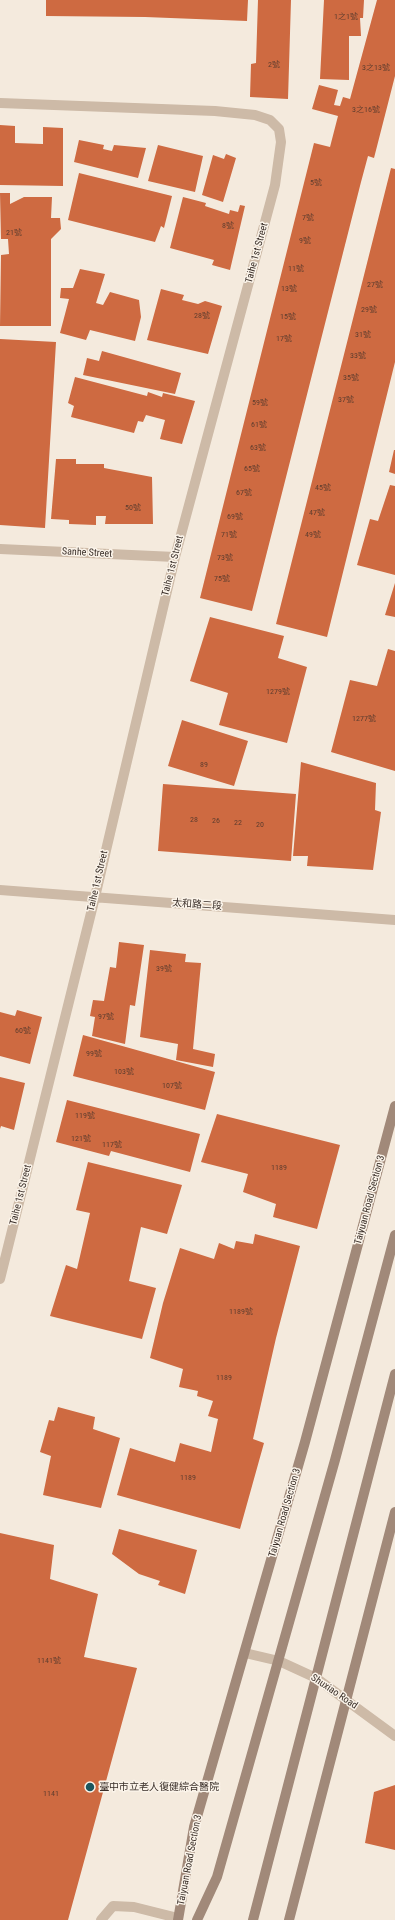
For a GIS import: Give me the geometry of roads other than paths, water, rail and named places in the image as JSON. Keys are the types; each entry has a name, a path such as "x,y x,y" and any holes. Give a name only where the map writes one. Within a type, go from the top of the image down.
{"main road":[{"name":"Taiyuan Road Section 3","path":"178,1919 194,1827 305,1442 395,1106"},
{"path":"197,1920 217,1877 335,1460 395,1235"},
{"path":"253,1920 395,1374"},
{"path":"289,1920 395,1512"}],"street":[{"name":"Taihe 1st Street","path":"0,103 215,111 254,115 270,120 279,128 281,142 275,186 175,557 95,897 0,1279"},
{"name":"Sanhe Street","path":"0,549 175,557"},
{"name":"太和路二段","path":"0,890 395,920"},
{"name":"Shuxiao Road","path":"245,1653 279,1661 316,1678 395,1736"},
{"path":"101,1920 113,1906 134,1907 178,1919"}],"place":[{"name":"臺中市立老人復健綜合醫院","path":"90,1787"}]}
